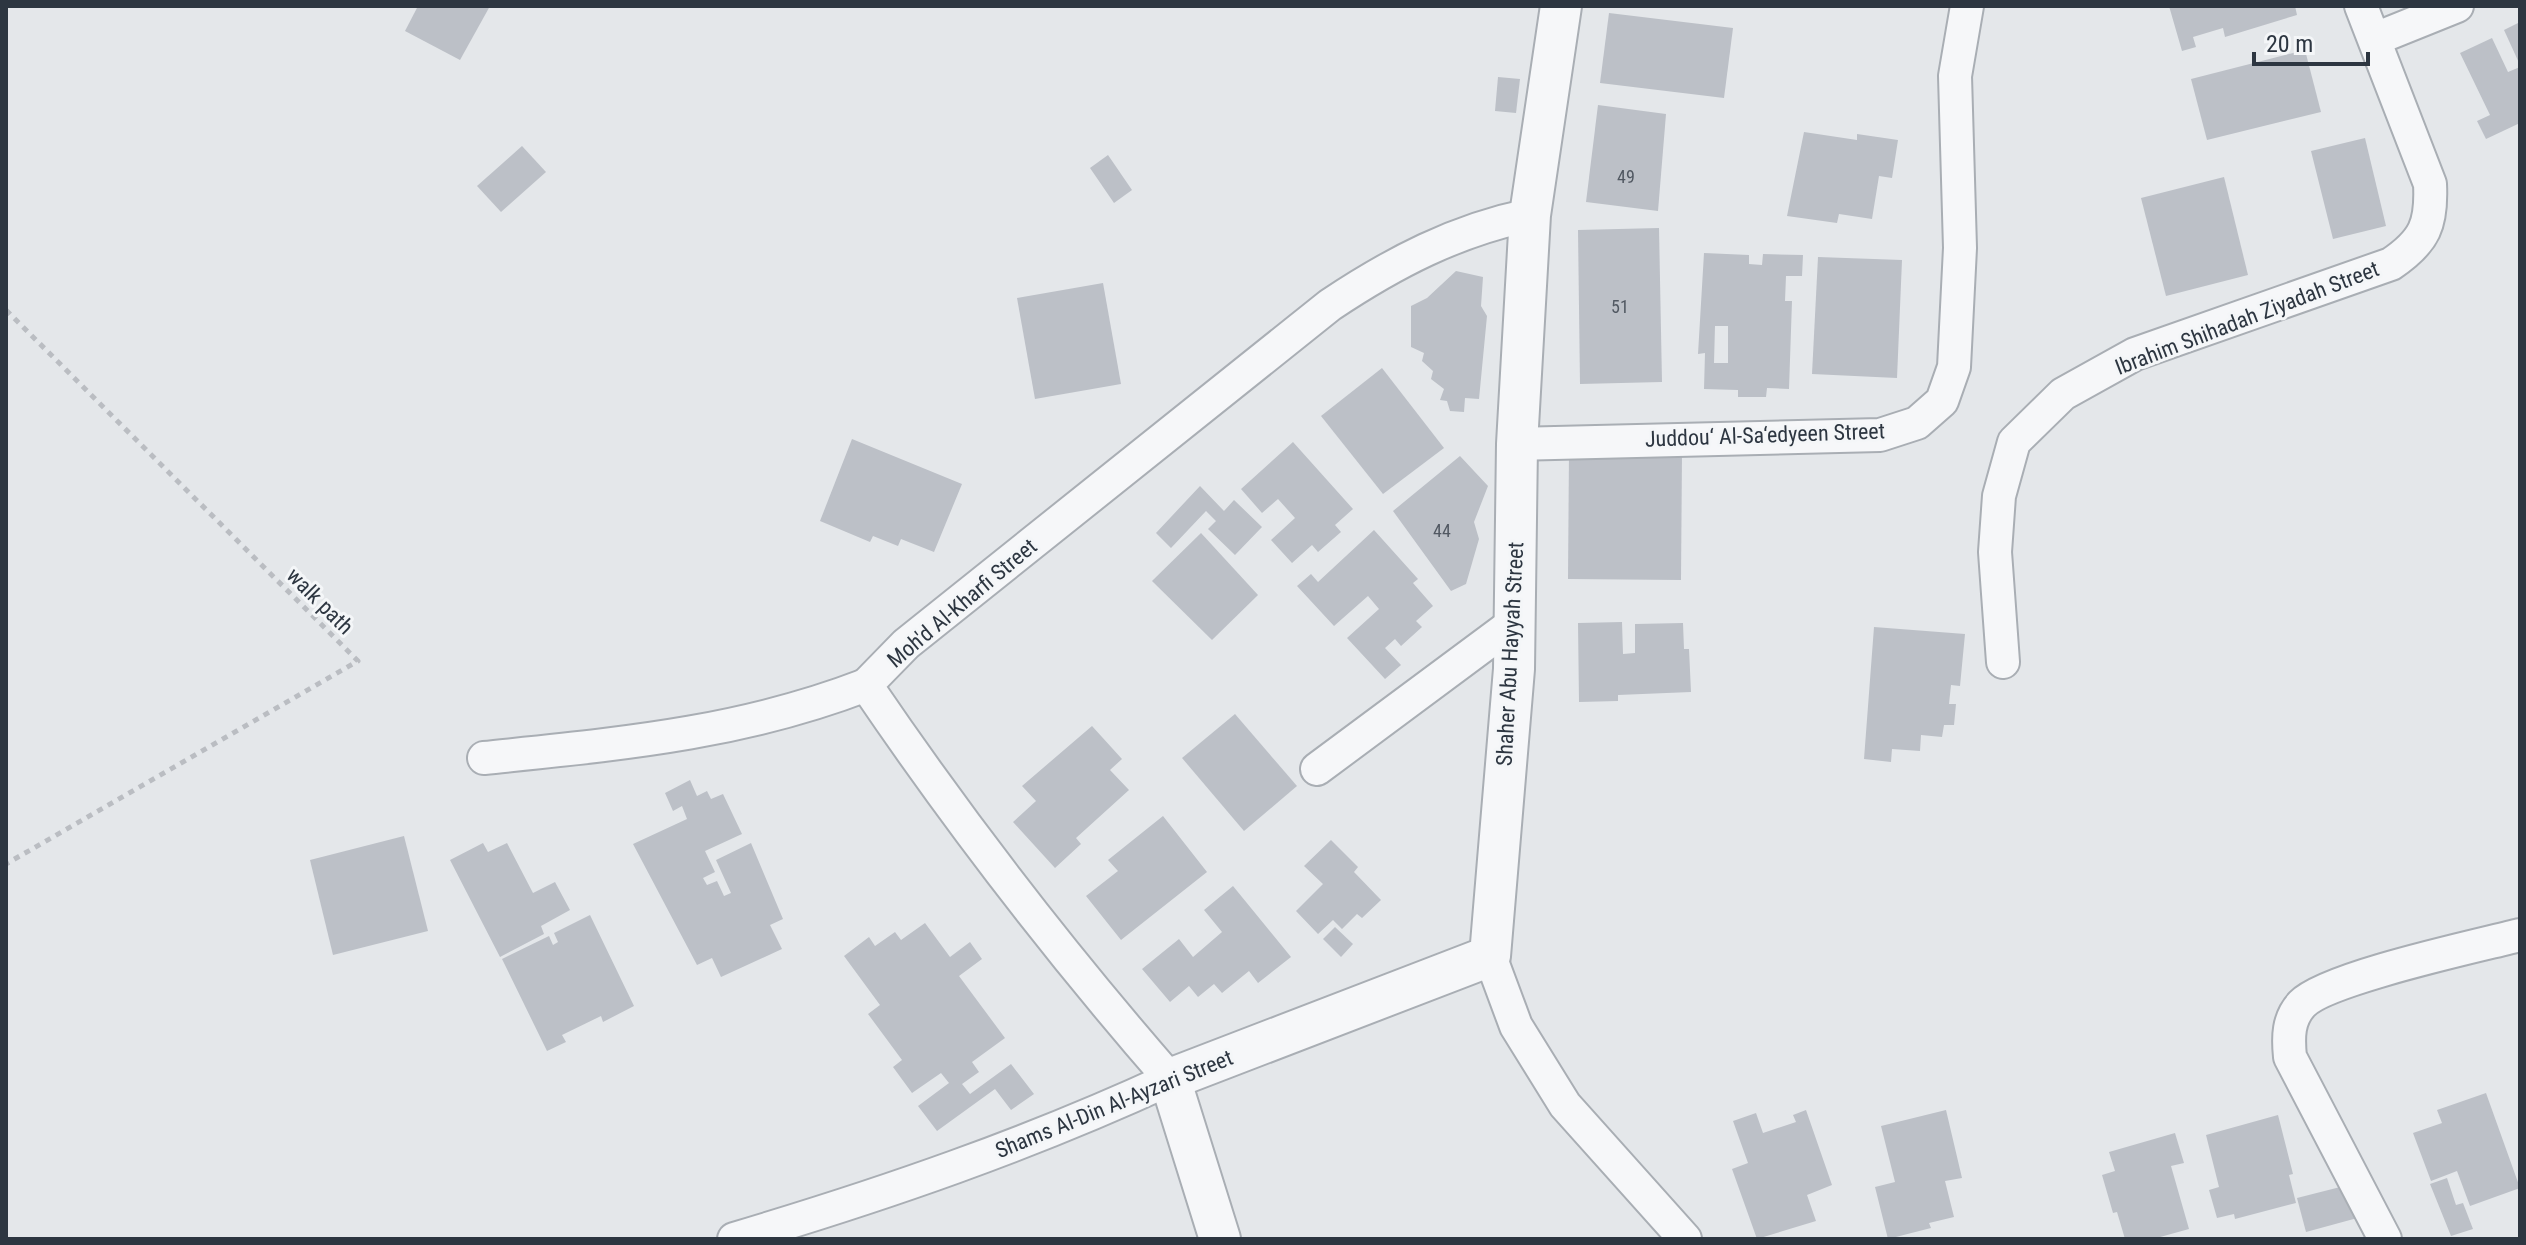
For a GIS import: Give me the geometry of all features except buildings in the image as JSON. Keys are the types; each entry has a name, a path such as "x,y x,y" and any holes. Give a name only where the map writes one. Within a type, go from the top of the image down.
{"street":[{"name":"Shaher Abu Hayyah Street","path":"1561,6 1530,215 1517,444 1515,622 1490,956 1516,1026 1565,1105 1685,1239"},
{"name":"Juddou‘ Al-Sa‘edyeen Street","path":"1517,444 1880,435 1917,423 1942,401 1954,367 1960,248 1955,76 1967,6"},
{"name":"Ibrahim Shihadah Ziyadah Street","path":"2003,662 1995,552 1999,496 2014,442 2063,394 2135,354 2391,264 2413,249 2425,231 2432,213 2430,184 2361,6"},
{"path":"2375,39 2457,6"},
{"name":"Moh'd Al-Kharfi Street","path":"1220,1239 1170,1079 1110,1010 960,817 866,685 906,644 1330,305 1384,269 1446,240 1494,222 1530,215"},
{"path":"1317,769 1515,622"},
{"path":"484,758 681,737 812,706 866,685"},
{"path":"2385,1239 2290,1057 2291,1021 2302,1005 2336,985 2520,935"},
{"name":"Shams Al-Din Al-Ayzari Street","path":"734,1239 895,1191 1066,1127 1170,1079 1490,956"}],"path":[{"name":"walk path","path":"6,310 358,661 6,864"}]}
